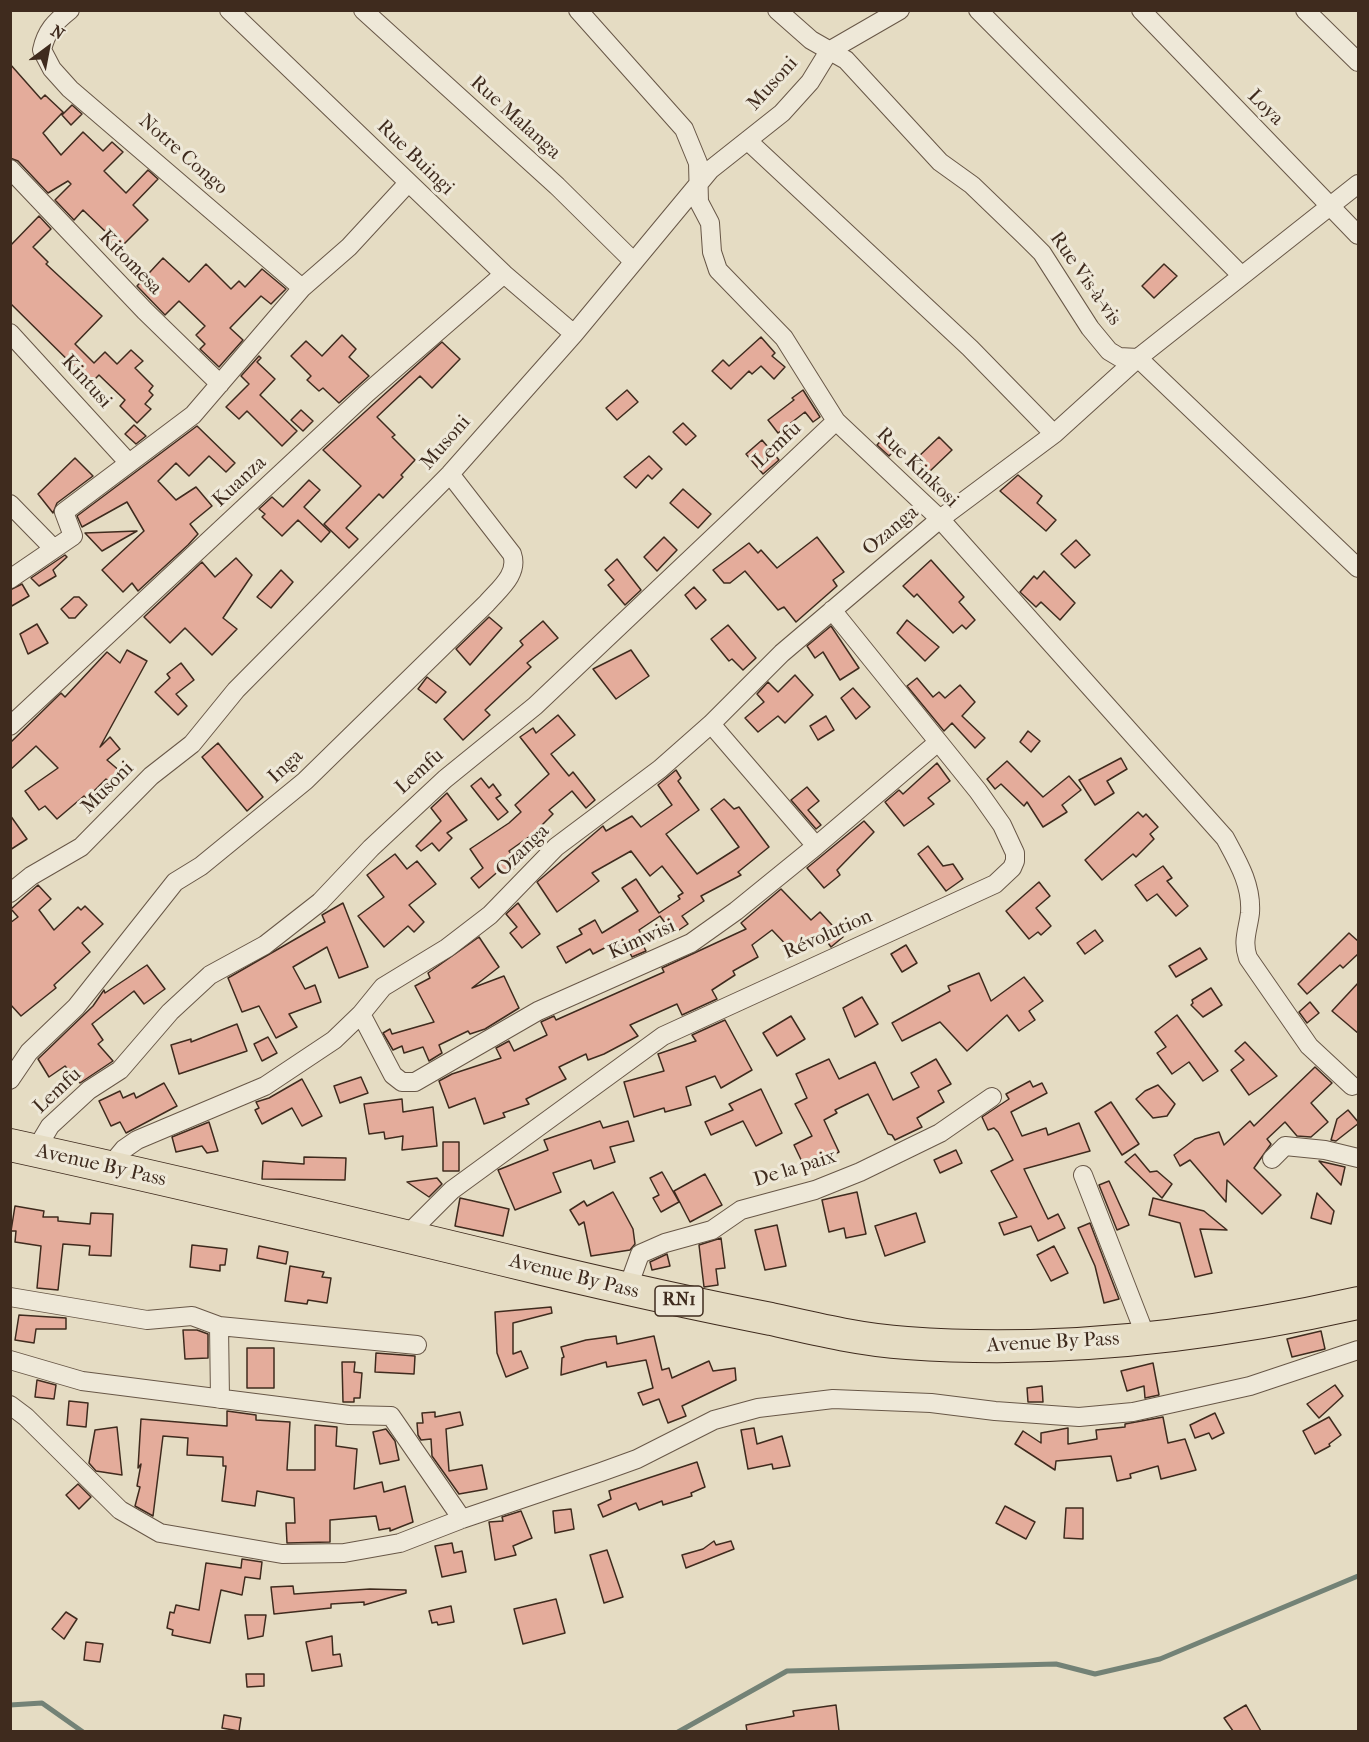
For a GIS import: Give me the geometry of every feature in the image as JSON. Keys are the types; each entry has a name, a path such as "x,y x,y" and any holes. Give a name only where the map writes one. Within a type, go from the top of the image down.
{"highway":[{"name":"Avenue By Pass","path":"23,1148 406,1236 627,1290 854,1336 903,1343 984,1347 1080,1344 1244,1327 1359,1303"}],"street":[{"name":"Notre Congo","path":"70,10 52,24 45,37 42,50 52,69 70,89 302,288"},
{"name":"Rue Buingi","path":"229,10 504,274 574,334"},
{"name":"Rue Malanga","path":"363,10 556,186 634,262"},
{"name":"Rue Kinkosi","path":"578,10 684,129 698,163 699,202 710,224 712,252 718,270 784,338 836,421 940,519 1225,838 1242,868 1249,892 1250,913 1243,943 1248,958 1261,981 1309,1046 1356,1087"},
{"name":"Rue Vis-à-vis","path":"777,10 794,27 846,60 934,157 972,185 1026,236 1042,253 1090,328 1109,351 1119,357 1138,358"},
{"path":"829,51 886,21 900,10"},
{"path":"978,10 1241,275"},
{"name":"Loya","path":"1141,10 1359,235"},
{"path":"1305,10 1359,62"},
{"name":"Musoni","path":"10,893 31,876 81,847 151,776 192,744 236,690 450,474 574,334 699,183 782,113 810,82 829,51"},
{"path":"748,141 970,348 1054,434"},
{"name":"Kitomesa","path":"10,169 137,303 220,384"},
{"path":"10,579 73,536 64,512 193,415 302,288 349,247 408,183"},
{"name":"Ozanga","path":"109,1167 124,1149 137,1140 265,1086 334,1040 361,1014 383,987 447,948 490,915 556,848 660,769 711,724 782,653 940,519 1054,434 1138,358 1359,184"},
{"name":"Kuanza","path":"10,726 367,393 504,274"},
{"name":"Kintusi","path":"10,333 128,462"},
{"path":"1138,358 1359,568"},
{"name":"Lemfu","path":"23,1148 89,1090 120,1070 178,1004 210,975 265,945 320,902 371,848 445,779 535,706 836,421"},
{"name":"Inga","path":"10,1080 29,1052 76,1007 175,882 201,866 305,781 487,603 513,572 512,554 450,474"},
{"path":"10,504 54,549"},
{"name":"Révolution","path":"406,1236 452,1190 663,1036 994,884 1012,868 1015,853 1002,825 978,791 832,610"},
{"path":"711,724 816,846"},
{"name":"Kimwisi","path":"361,1014 393,1076 402,1082 415,1082 538,1011 691,943 736,911 816,846 937,743"},
{"name":"De la paix","path":"627,1290 640,1254 665,1243 712,1230 741,1210 814,1190 860,1172 940,1133 992,1097"},
{"path":"1272,1159 1284,1146 1325,1150 1359,1158"},
{"path":"1083,1175 1146,1337"},
{"path":"10,1297 147,1320 192,1316 219,1326 417,1345"},
{"path":"219,1326 220,1399"},
{"path":"10,1405 22,1412 120,1510 159,1533 282,1554 344,1554 400,1543 462,1519 637,1459 714,1420 775,1404 844,1400 931,1403 995,1411 1079,1416 1134,1412 1250,1386 1359,1350"},
{"path":"10,1360 82,1381 348,1415 391,1416 462,1519"}],"building":[{"path":"10,64 41,99 45,95 63,112 43,133 61,155 83,132 103,151 112,142 123,152 104,171 126,193 148,170 158,179 133,205 148,220 119,249 107,238 110,236 83,210 74,220 55,200 71,184 68,181 48,193 18,161 10,158"},
{"path":"72,105 82,114 71,125 62,115"},
{"path":"39,216 51,229 33,247 48,262 46,264 102,316 75,344 94,363 105,352 117,364 131,350 143,361 135,368 153,386 149,391 153,395 145,404 151,409 137,423 120,406 125,400 99,375 91,383 10,303 10,246"},
{"path":"163,258 189,282 206,264 231,289 239,281 245,287 262,269 286,289 271,304 261,296 230,328 243,340 219,367 200,349 205,344 196,335 205,326 179,301 165,315 137,286"},
{"path":"1164,264 1177,276 1154,298 1142,286"},
{"path":"342,335 356,349 349,357 369,376 339,403 323,388 319,391 307,380 311,376 291,356 306,341 322,356"},
{"path":"761,337 775,353 772,356 785,367 774,379 761,366 752,374 749,371 731,389 712,371 723,360 729,366"},
{"path":"442,342 460,359 432,388 420,376 377,417 395,435 392,437 415,460 383,498 379,494 346,528 358,539 349,548 324,524 361,486 323,450"},
{"path":"259,356 261,358 257,362 275,379 260,395 297,431 282,446 247,411 239,419 226,407 249,384 241,376"},
{"path":"627,390 638,402 617,420 606,408"},
{"path":"803,390 820,417 813,422 805,412 778,433 768,420"},
{"path":"301,410 313,421 303,431 291,420"},
{"path":"683,423 696,436 686,445 673,432"},
{"path":"134,425 146,436 136,444 125,434"},
{"path":"197,426 235,463 226,472 209,456 189,476 176,463 158,481 176,500 196,487 212,506 190,524 198,534 188,545 138,591 132,583 123,592 102,570 144,531 127,502 82,527 77,516"},
{"path":"886,435 898,446 889,456 877,445"},
{"path":"939,437 952,450 929,472 916,459"},
{"path":"762,440 779,460 763,474 746,454"},
{"path":"649,456 662,469 652,479 648,475 636,488 624,477"},
{"path":"75,458 93,476 57,503 53,513 38,494"},
{"path":"1018,475 1042,496 1037,503 1056,520 1046,531 1000,491"},
{"path":"309,480 320,490 304,507 330,532 321,542 298,520 282,536 262,517 265,514 259,509 272,497 283,507"},
{"path":"683,489 711,514 698,528 670,503"},
{"path":"137,531 102,551 85,533"},
{"path":"664,537 677,550 657,571 644,557"},
{"path":"817,537 844,572 833,580 837,586 796,622 784,607 778,610 745,571 730,583 724,583 713,570 749,543 758,553 761,550 777,568"},
{"path":"1076,540 1090,555 1075,568 1061,554"},
{"path":"65,555 67,557 53,570 56,576 39,586 31,578"},
{"path":"236,558 252,575 223,618 237,629 212,655 185,628 170,643 144,617 202,562 215,577"},
{"path":"617,559 641,590 625,605 608,585 614,580 605,570"},
{"path":"931,560 964,597 959,602 975,620 966,629 962,625 953,633 917,594 914,597 903,586"},
{"path":"281,570 293,582 271,608 257,597"},
{"path":"1044,571 1075,603 1060,620 1041,602 1036,607 1020,592 1034,576 1037,579"},
{"path":"22,584 29,596 10,607 10,590"},
{"path":"694,587 706,600 696,609 685,595"},
{"path":"74,597 79,597 87,605 75,618 69,618 61,609"},
{"path":"489,617 502,628 470,665 456,649"},
{"path":"907,620 939,647 925,661 897,633"},
{"path":"543,621 558,638 527,663 531,667 485,710 490,715 463,740 444,719 523,645 520,641"},
{"path":"37,624 48,643 28,654 20,634"},
{"path":"728,625 756,658 743,670 732,659 729,661 711,639"},
{"path":"831,626 859,668 840,680 823,652 815,658 807,646"},
{"path":"127,650 147,661 100,747 110,737 120,749 107,760 121,772 111,783 106,779 87,798 84,796 57,819 45,806 39,810 25,791 58,768 36,746 10,770 10,743 61,693 65,697 107,652 120,663"},
{"path":"631,650 649,676 616,699 593,669"},
{"path":"181,663 194,680 176,694 187,706 178,715 155,692 170,678 167,674"},
{"path":"795,675 813,695 785,723 778,716 758,732 745,718 764,702 757,694 768,682 778,692"},
{"path":"427,677 446,692 436,703 418,689"},
{"path":"917,678 933,697 939,692 945,698 960,685 975,702 962,716 985,738 975,748 952,723 944,731 907,686"},
{"path":"853,688 870,707 856,719 841,698"},
{"path":"558,715 575,735 551,754 569,776 573,772 595,800 586,808 572,791 549,810 553,814 533,834 509,851 519,864 506,875 501,869 479,888 471,878 483,868 470,849 509,823 521,812 515,805 549,774 520,737 533,728 536,733"},
{"path":"826,716 834,730 818,740 810,726"},
{"path":"1028,731 1040,741 1031,752 1020,742"},
{"path":"218,743 263,797 247,811 202,757"},
{"path":"1121,758 1127,769 1107,781 1114,793 1095,805 1079,780"},
{"path":"1007,761 1043,797 1069,776 1081,790 1062,805 1067,812 1043,827 1027,802 1024,806 1001,784 995,789 987,779"},
{"path":"937,763 950,781 928,798 934,804 904,826 885,802 899,790 903,794"},
{"path":"676,770 681,778 678,781 699,810 666,834 697,874 739,847 711,809 724,799 734,809 739,807 769,847 738,872 741,875 701,896 704,901 682,916 688,924 673,934 660,916 639,930 646,943 643,945 646,951 632,957 628,949 625,951 616,942 593,954 590,949 566,963 557,947 582,934 579,929 595,920 602,933 638,911 622,888 636,879 659,913 680,899 678,896 683,893 662,866 650,876 631,851 592,873 599,881 557,912 537,882 603,826 606,831 632,816 641,827 672,805 658,785"},
{"path":"481,778 489,788 493,784 501,795 496,798 508,812 498,820 471,786"},
{"path":"807,787 819,801 808,810 821,825 816,829 791,800"},
{"path":"447,793 467,820 447,833 452,838 439,851 432,843 421,851 416,846 441,821 431,808"},
{"path":"1138,812 1143,817 1146,814 1158,827 1150,834 1154,839 1136,857 1133,854 1102,880 1085,860"},
{"path":"10,815 27,839 10,850"},
{"path":"864,821 874,832 837,870 840,875 824,888 807,868"},
{"path":"928,846 943,866 953,864 963,879 946,891 918,854"},
{"path":"395,854 407,869 417,861 436,884 409,905 424,922 414,932 408,926 384,947 358,916 384,897 367,875"},
{"path":"1163,866 1172,878 1167,881 1188,906 1176,916 1157,894 1147,901 1135,885"},
{"path":"1039,882 1050,896 1036,908 1051,926 1041,935 1038,932 1029,939 1006,911"},
{"path":"38,885 51,899 39,910 54,930 78,907 81,910 85,906 103,924 82,943 90,952 54,985 56,988 21,1016 10,1004 10,923 18,917 11,909"},
{"path":"781,889 811,920 820,912 843,937 831,947 823,936 816,943 809,937 794,953 772,930 752,945 758,957 733,971 735,975 712,990 717,999 682,1015 677,1004 630,1025 638,1036 604,1054 588,1060 586,1054 559,1067 566,1079 526,1099 529,1104 503,1113 505,1117 484,1124 475,1098 449,1108 439,1081 452,1074 501,1058 496,1048 509,1041 514,1051 547,1035 541,1022 543,1021 554,1016 556,1020 664,972 662,968 746,929 741,923"},
{"path":"343,903 368,967 339,978 327,947 293,967 305,989 315,985 321,1002 289,1014 297,1027 276,1038 259,1006 242,1012 228,978 325,922 322,915"},
{"path":"518,903 540,934 522,948 510,933 517,927 506,914"},
{"path":"1095,930 1103,941 1085,954 1077,943"},
{"path":"1349,933 1359,942 1359,953 1343,968 1340,965 1307,994 1298,984"},
{"path":"479,937 499,967 472,988 504,976 519,1008 485,1029 470,1034 468,1031 439,1045 442,1053 429,1061 423,1047 404,1053 402,1046 393,1050 383,1033 390,1029 392,1034 434,1022 415,986 430,978 428,973"},
{"path":"906,945 917,963 902,972 891,954"},
{"path":"1200,948 1207,959 1176,977 1169,966"},
{"path":"147,965 165,989 144,1004 134,991 92,1024 103,1040 98,1044 113,1061 80,1083 65,1066 49,1077 38,1059 93,1006 104,990 105,993"},
{"path":"979,973 991,1001 1024,977 1043,1001 1029,1011 1035,1020 1019,1031 1007,1015 967,1051 940,1022 902,1041 892,1023 950,991 948,986"},
{"path":"1359,982 1359,1034 1332,1011"},
{"path":"1211,988 1222,1005 1203,1017 1191,1005 1192,1000"},
{"path":"862,997 878,1024 855,1037 843,1008"},
{"path":"1310,1002 1319,1013 1307,1023 1299,1012"},
{"path":"1177,1015 1218,1071 1203,1081 1189,1062 1172,1074 1157,1053 1166,1047 1155,1032"},
{"path":"791,1016 805,1039 777,1056 763,1033"},
{"path":"725,1020 752,1070 721,1088 715,1076 686,1087 691,1105 665,1112 664,1108 634,1117 624,1082 664,1071 658,1054 696,1041 692,1035"},
{"path":"237,1024 247,1051 179,1074 171,1045 191,1039 191,1042"},
{"path":"268,1037 277,1053 262,1061 254,1044"},
{"path":"1245,1042 1277,1076 1249,1095 1231,1070 1244,1060 1235,1051"},
{"path":"829,1059 839,1079 875,1062 893,1100 919,1087 911,1073 936,1059 951,1084 938,1091 944,1102 917,1118 922,1127 895,1140 892,1135 888,1134 868,1094 835,1110 837,1113 824,1120 839,1152 805,1168 794,1145 812,1136 795,1104 807,1098 796,1074"},
{"path":"1315,1067 1332,1083 1311,1103 1328,1122 1311,1137 1297,1136 1285,1122 1267,1139 1271,1144 1254,1168 1281,1195 1262,1214 1227,1180 1226,1202 1190,1160 1180,1166 1174,1155 1195,1139 1219,1132 1224,1145 1250,1121 1254,1126"},
{"path":"361,1077 368,1093 340,1103 334,1086"},
{"path":"302,1079 322,1116 302,1126 292,1108 262,1124 255,1110 259,1108 256,1102 269,1098"},
{"path":"1030,1081 1033,1087 1042,1083 1047,1093 1011,1112 1022,1136 1046,1128 1048,1135 1079,1123 1090,1151 1024,1169 1048,1219 1058,1214 1065,1228 1038,1241 1031,1226 1004,1235 999,1223 1017,1217 991,1171 1013,1160 998,1132 994,1128 988,1130 982,1117 1009,1099 1006,1094"},
{"path":"164,1083 177,1106 126,1133 120,1122 111,1126 99,1101 120,1091 123,1098 134,1093 136,1098"},
{"path":"1158,1085 1175,1104 1167,1116 1153,1118 1136,1099 1145,1091"},
{"path":"761,1089 782,1133 756,1146 743,1121 711,1135 705,1122 733,1110 729,1104"},
{"path":"402,1099 403,1112 433,1107 437,1146 402,1150 403,1136 385,1139 384,1132 369,1134 364,1104"},
{"path":"1111,1102 1139,1144 1122,1155 1095,1112"},
{"path":"1348,1110 1359,1123 1336,1141 1331,1140 1337,1119"},
{"path":"600,1121 603,1128 628,1121 634,1141 610,1147 615,1162 594,1169 591,1160 553,1173 561,1192 515,1210 498,1170 548,1150 544,1140"},
{"path":"209,1122 218,1151 207,1153 202,1146 176,1152 172,1137"},
{"path":"443,1142 459,1142 459,1171 443,1171"},
{"path":"956,1150 962,1163 940,1173 934,1160"},
{"path":"1135,1154 1150,1172 1157,1171 1172,1184 1162,1198 1125,1162"},
{"path":"304,1157 346,1158 345,1180 262,1179 263,1161 304,1164"},
{"path":"1319,1161 1345,1167 1341,1185"},
{"path":"662,1172 679,1202 661,1212 653,1198 659,1195 650,1178"},
{"path":"705,1174 722,1205 690,1222 674,1191"},
{"path":"437,1178 442,1184 429,1197 407,1182"},
{"path":"1109,1181 1129,1225 1117,1230 1099,1185"},
{"path":"613,1192 633,1229 635,1244 630,1250 591,1256 584,1222 579,1225 570,1210 584,1201 587,1206"},
{"path":"857,1192 866,1234 846,1238 844,1228 829,1232 822,1200"},
{"path":"1317,1193 1334,1211 1331,1224 1311,1218"},
{"path":"460,1198 509,1209 503,1236 455,1226"},
{"path":"1153,1198 1204,1211 1227,1230 1200,1229 1212,1273 1195,1277 1180,1223 1149,1215"},
{"path":"15,1206 44,1211 43,1217 58,1217 58,1221 90,1224 91,1213 113,1214 111,1256 89,1255 90,1246 63,1244 58,1290 37,1288 41,1246 15,1242 16,1231 11,1231"},
{"path":"916,1213 925,1242 885,1256 875,1226"},
{"path":"1090,1223 1119,1299 1104,1303 1095,1266 1078,1228"},
{"path":"777,1225 786,1266 765,1270 755,1230"},
{"path":"721,1238 725,1268 716,1269 718,1285 704,1287 699,1245"},
{"path":"192,1245 227,1249 225,1265 220,1265 220,1271 190,1267"},
{"path":"259,1246 288,1252 286,1264 257,1258"},
{"path":"1054,1246 1068,1273 1051,1281 1037,1255"},
{"path":"667,1254 670,1266 652,1270 650,1262"},
{"path":"290,1266 324,1272 322,1277 331,1278 327,1303 308,1300 307,1304 285,1301"},
{"path":"551,1307 552,1313 513,1323 513,1354 521,1351 528,1368 506,1377 497,1353 495,1312"},
{"path":"19,1315 66,1318 66,1329 36,1329 34,1343 15,1340"},
{"path":"183,1330 197,1330 208,1334 208,1358 185,1359"},
{"path":"1321,1331 1325,1349 1292,1357 1287,1339"},
{"path":"616,1336 617,1344 654,1336 662,1370 669,1368 672,1378 709,1361 713,1371 735,1368 736,1380 682,1406 686,1416 668,1423 659,1399 643,1405 638,1393 653,1388 646,1360 607,1367 606,1362 561,1375 562,1358 564,1357 561,1347 586,1340"},
{"path":"247,1348 274,1348 274,1388 247,1388"},
{"path":"376,1353 415,1356 414,1374 375,1372"},
{"path":"342,1362 355,1362 354,1372 362,1373 360,1398 354,1398 354,1402 343,1402"},
{"path":"1153,1363 1159,1395 1145,1398 1144,1386 1127,1391 1121,1371"},
{"path":"37,1380 56,1385 54,1399 35,1397"},
{"path":"1335,1385 1343,1396 1319,1418 1307,1404"},
{"path":"1042,1386 1043,1402 1028,1402 1027,1388"},
{"path":"69,1401 88,1403 86,1427 67,1425"},
{"path":"227,1411 256,1415 256,1420 290,1422 287,1470 315,1470 315,1425 337,1427 336,1446 357,1449 354,1489 382,1482 384,1492 405,1486 413,1522 390,1531 390,1528 379,1530 376,1516 330,1520 330,1542 287,1543 286,1523 295,1523 294,1498 257,1491 255,1506 222,1501 226,1466 223,1466 223,1457 187,1455 188,1438 163,1436 153,1516 135,1506 140,1487 137,1486 141,1464 138,1468 141,1419 227,1426"},
{"path":"435,1412 435,1417 460,1412 463,1425 446,1429 449,1471 482,1465 487,1489 459,1494 432,1456 431,1439 421,1440 417,1423 423,1423 422,1413"},
{"path":"1215,1413 1224,1433 1212,1439 1209,1433 1195,1438 1190,1425"},
{"path":"1163,1417 1168,1443 1185,1439 1196,1470 1161,1479 1158,1466 1130,1474 1131,1478 1117,1481 1111,1456 1056,1461 1055,1470 1015,1444 1023,1431 1041,1443 1041,1433 1068,1428 1068,1444 1097,1439 1096,1430 1125,1427 1125,1424"},
{"path":"1329,1417 1341,1435 1329,1444 1330,1446 1315,1454 1303,1431"},
{"path":"117,1427 122,1475 96,1471 89,1463 95,1430"},
{"path":"754,1428 757,1444 782,1436 790,1466 773,1469 772,1464 748,1469 741,1430"},
{"path":"386,1429 395,1441 399,1460 380,1464 373,1432"},
{"path":"697,1462 705,1487 691,1493 692,1496 663,1505 662,1501 639,1510 636,1503 603,1517 598,1505 611,1499 609,1491"},
{"path":"78,1484 91,1497 79,1509 66,1495"},
{"path":"1005,1506 1035,1522 1026,1539 996,1523"},
{"path":"1066,1508 1083,1508 1083,1539 1064,1538"},
{"path":"571,1509 574,1529 555,1533 553,1511"},
{"path":"521,1511 532,1538 513,1546 516,1555 495,1560 489,1522 503,1521 502,1517"},
{"path":"714,1541 716,1545 731,1541 734,1549 686,1568 682,1555 703,1549"},
{"path":"452,1543 454,1553 462,1551 466,1572 442,1577 435,1546"},
{"path":"607,1550 623,1597 604,1603 590,1555"},
{"path":"242,1559 262,1562 260,1579 245,1577 242,1595 221,1590 210,1643 172,1635 173,1630 167,1628 170,1612 174,1613 176,1605 199,1610 206,1563 241,1568"},
{"path":"293,1586 294,1594 370,1589 406,1590 406,1593 364,1605 364,1602 331,1604 331,1608 274,1614 271,1587"},
{"path":"556,1599 565,1633 523,1644 514,1609"},
{"path":"451,1606 454,1622 438,1625 437,1622 432,1623 429,1611"},
{"path":"66,1612 77,1619 64,1639 52,1629"},
{"path":"245,1615 266,1615 263,1636 248,1639"},
{"path":"332,1636 333,1655 340,1654 342,1666 312,1671 306,1642"},
{"path":"86,1642 103,1644 100,1662 84,1660"},
{"path":"246,1674 264,1674 264,1686 247,1687"},
{"path":"836,1705 839,1731 747,1731 746,1725 794,1716 793,1711"},
{"path":"1246,1705 1261,1731 1233,1731 1224,1718"},
{"path":"224,1715 241,1718 239,1731 222,1728"}],"waterway":[{"path":"678,1732 787,1671 1056,1664 1095,1674 1160,1659 1358,1576"},
{"path":"10,1705 42,1703 83,1732"}]}
